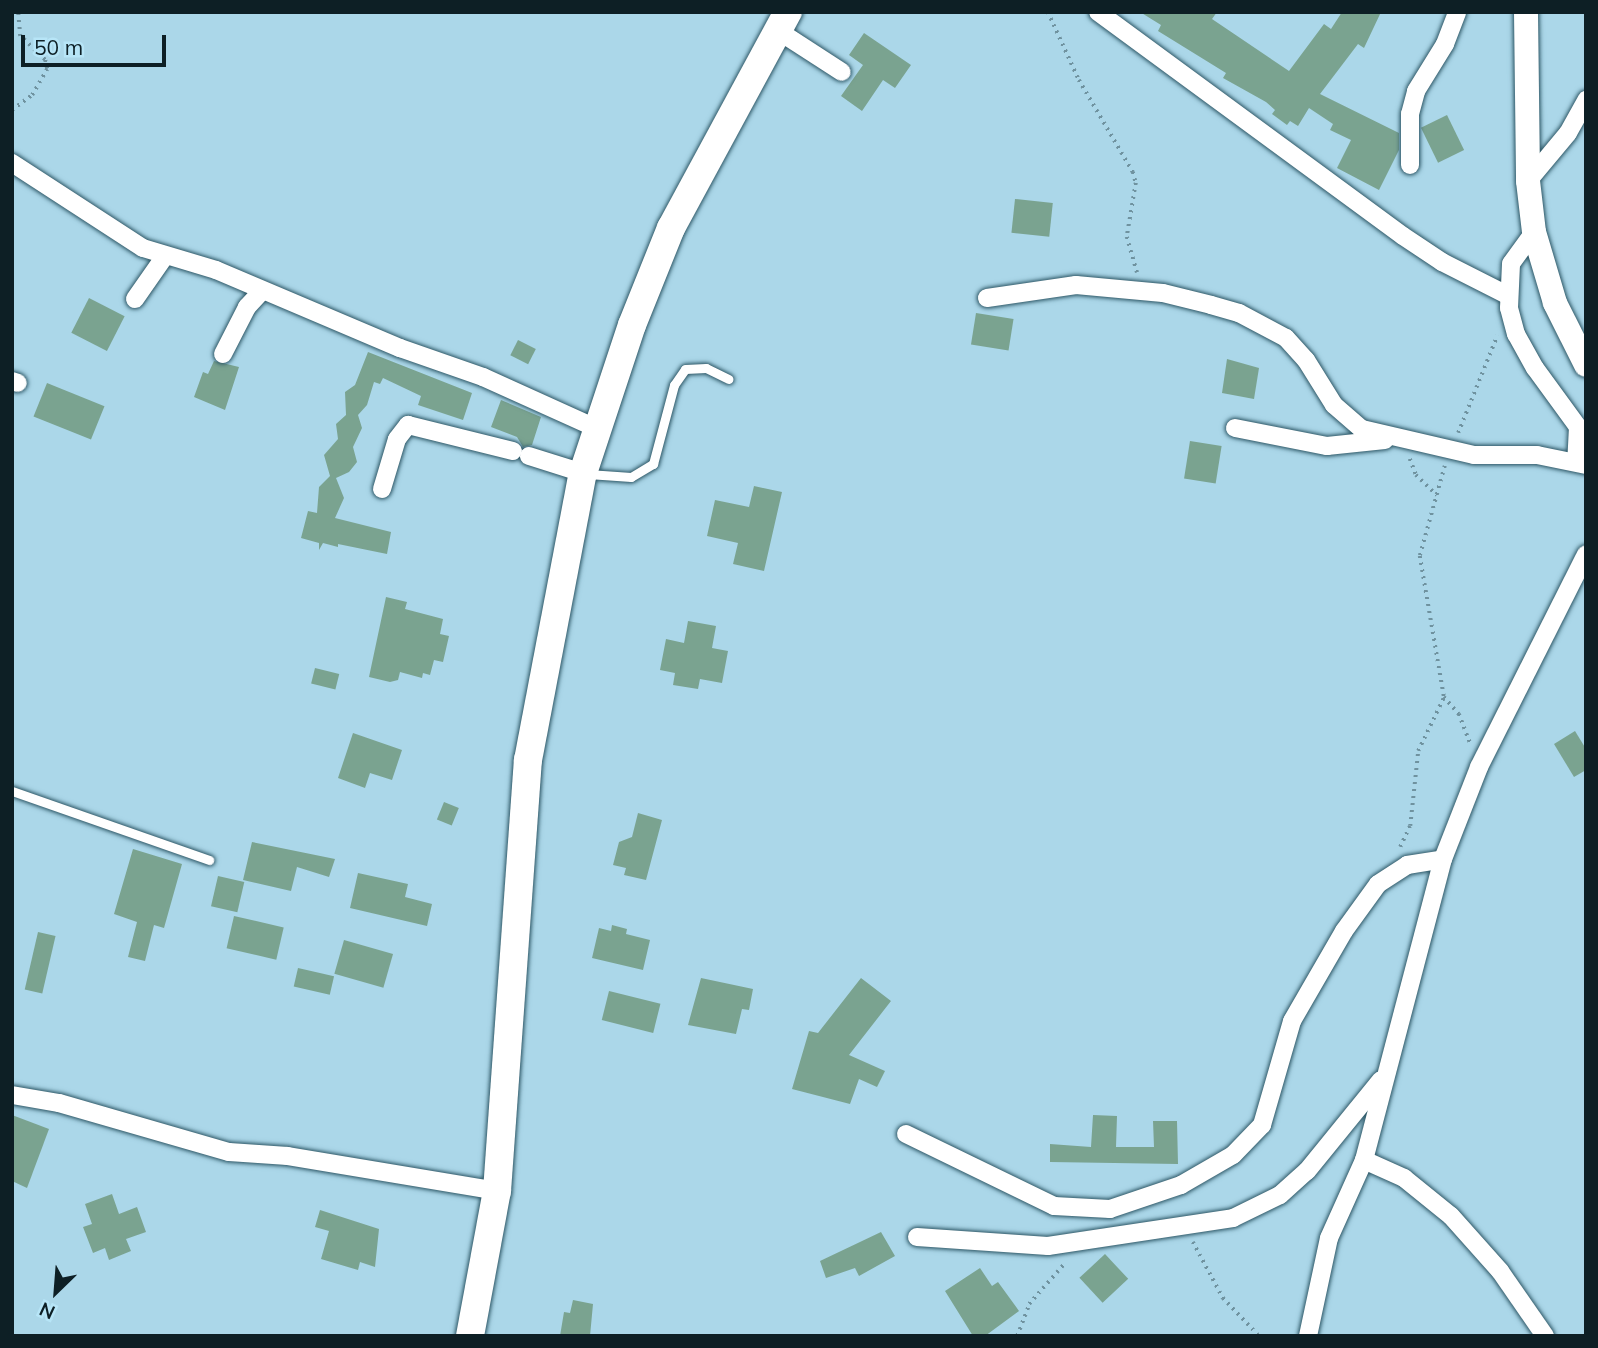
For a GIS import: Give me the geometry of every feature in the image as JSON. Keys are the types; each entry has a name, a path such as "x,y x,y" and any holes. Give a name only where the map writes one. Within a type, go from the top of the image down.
{"highway":[{"path":"470,1336 497,1191 528,760 583,473 671,228 782,21"}],"main road":[{"path":"1526,12 1528,181 1534,232 1555,303 1586,365"}],"street":[{"path":"1098,12 1403,236 1508,301"},
{"path":"1410,165 1410,114 1416,91 1446,44 1457,12"},
{"path":"782,21 842,72"},
{"path":"1528,181 1568,133 1586,100"},
{"path":"12,163 98,222 166,256 216,270 262,291 483,377 597,429"},
{"path":"987,298 1076,285 1163,293 1239,313 1286,338 1346,418 1400,440 1451,452 1581,463 1578,427 1535,368 1516,334 1508,301 1514,254 1534,232"},
{"path":"135,299 166,256"},
{"path":"223,354 247,307 262,291"},
{"path":"382,489 397,439 408,425 521,453 583,473"},
{"path":"1235,428 1327,446 1400,440"},
{"path":"1308,1336 1329,1238 1364,1160 1383,1077 1443,859 1479,767 1586,554"},
{"path":"906,1134 1054,1206 1110,1209 1181,1185 1233,1155 1262,1125 1292,1021 1344,931 1391,872 1443,859"},
{"path":"917,1237 1019,1246 1086,1241 1233,1218 1280,1195 1307,1171 1383,1077"},
{"path":"12,1095 59,1103 229,1152 288,1156 497,1191"},
{"path":"1364,1160 1404,1178 1451,1216 1500,1271 1545,1336"}],"lane":[{"path":"583,473 631,477 653,464 674,385 685,369 706,368 729,379"},
{"path":"12,791 209,860"}],"path":[{"path":"12,110 32,95 47,69 45,60 20,36 18,12"},
{"path":"1048,12 1079,80 1133,172 1136,183 1127,237 1129,256 1142,279 1163,293"},
{"path":"1479,767 1459,714 1444,697 1419,556 1451,452 1508,301"},
{"path":"1400,440 1416,475 1437,495"},
{"path":"1391,872 1410,826 1418,751 1444,697"},
{"path":"1182,1226 1223,1298 1259,1336"},
{"path":"1017,1336 1038,1292 1086,1241"}],"building":[{"path":"1140,12 1217,12 1212,19 1289,71 1324,24 1331,29 1342,12 1381,12 1364,48 1358,44 1320,94 1399,133 1399,150 1379,190 1337,168 1351,140 1330,130 1333,124 1309,108 1298,126 1290,121 1287,125 1272,114 1275,110 1266,102 1223,78 1226,73 1158,31 1161,25"},
{"path":"864,33 911,65 895,88 883,80 862,111 841,96 863,65 849,55"},
{"path":"1447,115 1464,150 1438,163 1421,128"},
{"path":"1015,199 1053,203 1049,237 1011,233"},
{"path":"89,298 125,316 107,351 71,333"},
{"path":"976,313 1014,319 1009,351 971,345"},
{"path":"518,340 536,349 528,364 510,355"},
{"path":"368,352 472,393 463,420 418,405 421,396 383,378 380,384 374,382 367,405 358,415 362,428 353,447 357,462 349,472 336,478 344,498 335,518 391,532 387,554 323,543 319,550 319,543 301,538 308,511 317,513 319,487 330,476 324,455 338,439 336,424 346,415 345,392 355,385"},
{"path":"1227,359 1259,368 1254,399 1222,393"},
{"path":"214,361 239,367 225,410 194,397 203,372 208,374"},
{"path":"47,383 104,406 91,440 34,416"},
{"path":"501,400 541,417 532,445 523,447 517,437 491,427"},
{"path":"1190,441 1222,446 1216,484 1184,479"},
{"path":"754,486 782,492 764,571 733,564 738,543 707,536 715,500 749,507"},
{"path":"386,597 407,602 405,609 443,619 440,634 449,636 443,662 434,660 430,675 423,673 422,678 400,672 398,680 390,682 369,677"},
{"path":"688,621 716,626 712,648 728,651 722,683 700,679 698,689 673,685 675,673 660,670 666,639 684,643"},
{"path":"315,668 339,674 335,690 311,684"},
{"path":"1575,731 1586,749 1586,770 1574,777 1554,744"},
{"path":"353,733 402,750 392,780 370,773 365,788 338,778"},
{"path":"444,802 459,808 452,826 437,820"},
{"path":"638,813 662,820 646,880 624,875 626,868 613,865 619,842 632,837"},
{"path":"252,842 335,859 329,877 297,867 291,891 243,880"},
{"path":"133,849 182,864 164,928 154,925 145,961 128,957 137,922 114,914"},
{"path":"358,873 408,884 405,897 432,904 427,926 350,908"},
{"path":"218,876 244,882 237,912 211,906"},
{"path":"234,916 284,927 276,960 227,948"},
{"path":"612,925 627,929 626,934 650,940 643,970 592,958 599,928 611,931"},
{"path":"38,932 56,936 42,994 25,989"},
{"path":"344,940 393,954 383,988 334,974"},
{"path":"298,968 334,976 330,995 294,987"},
{"path":"701,978 753,989 749,1010 742,1009 736,1034 688,1025"},
{"path":"861,978 891,1001 849,1055 885,1071 877,1087 859,1079 850,1104 792,1089 809,1031 818,1033"},
{"path":"609,991 660,1004 653,1033 602,1020"},
{"path":"12,1115 49,1129 27,1188 12,1181"},
{"path":"1093,1115 1117,1116 1116,1147 1154,1147 1153,1121 1177,1121 1178,1164 1050,1162 1050,1144 1091,1147"},
{"path":"112,1194 119,1214 137,1207 146,1232 126,1239 131,1251 109,1260 105,1248 93,1253 83,1227 92,1224 85,1204"},
{"path":"320,1210 379,1229 375,1267 360,1262 358,1270 321,1259 329,1231 315,1227"},
{"path":"881,1232 895,1256 859,1276 855,1268 826,1278 820,1261"},
{"path":"1105,1254 1128,1279 1103,1303 1079,1278"},
{"path":"980,1268 992,1286 998,1282 1019,1311 985,1336 973,1336 945,1291"},
{"path":"573,1300 593,1304 590,1336 560,1336 564,1312 570,1313"}]}
